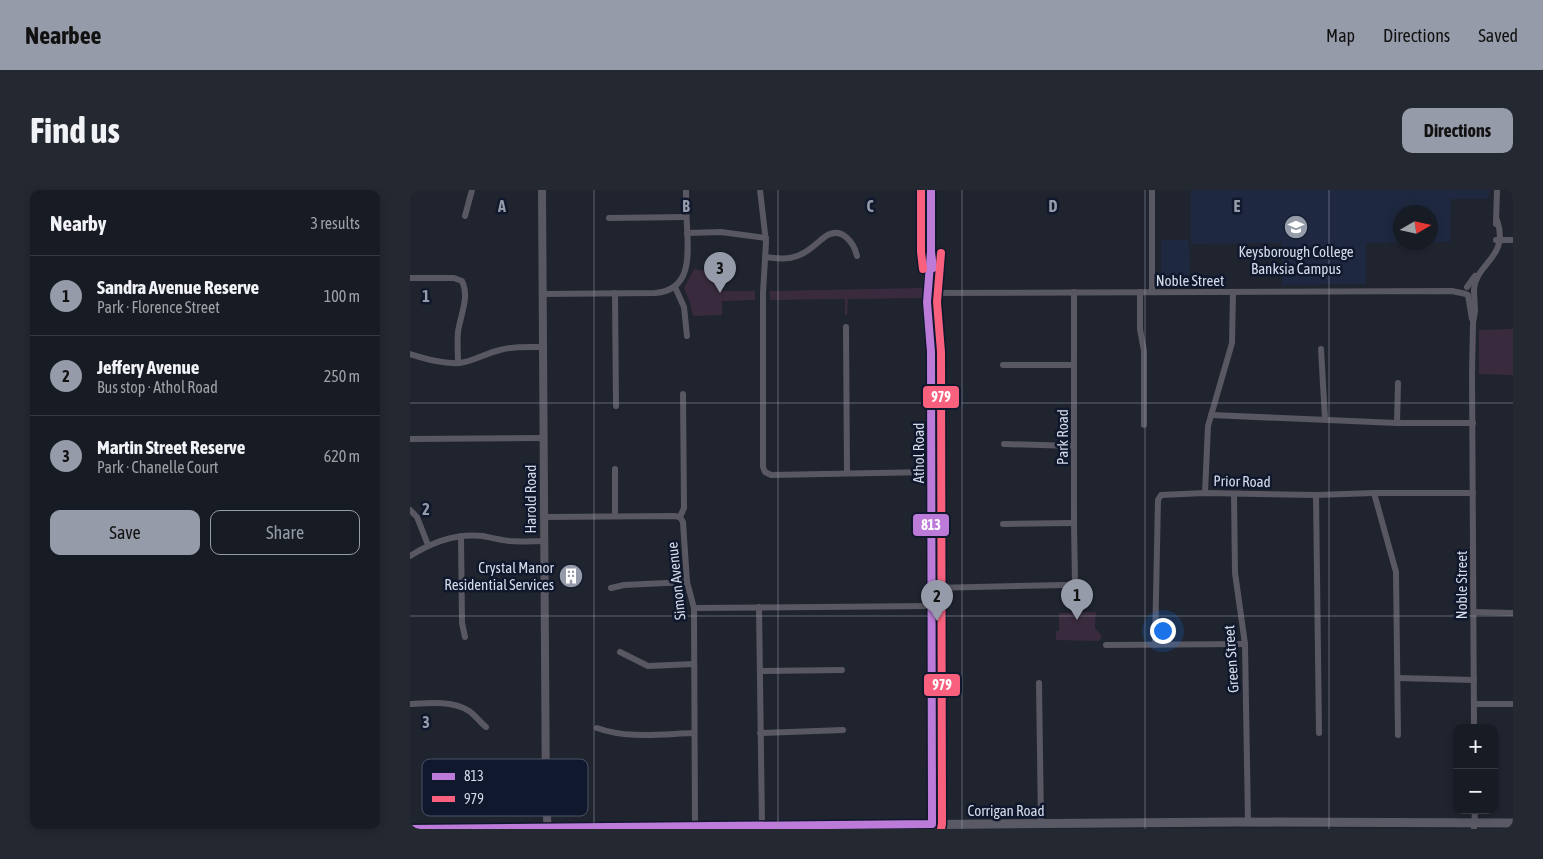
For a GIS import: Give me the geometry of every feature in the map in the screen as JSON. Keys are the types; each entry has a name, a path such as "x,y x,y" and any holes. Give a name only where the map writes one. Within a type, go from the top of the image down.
{"main road":[{"name":"Athol Road","path":"931,190 931,252 928,271 931,293 928,329 931,352 932,824"},
{"name":"Corrigan Road","path":"410,829 723,828 762,826 898,827 932,824 976,826 1041,823 1057,826 1236,826 1248,822 1380,826 1474,826 1513,823"}],"street":[{"path":"465,216 472,190"},
{"name":"Harold Road","path":"542,190 546,759"},
{"path":"542,294 659,293 675,287 684,276 687,268 686,190"},
{"path":"760,190 766,238 763,293 763,467 765,472 771,475 931,472"},
{"path":"1152,190 1152,292"},
{"path":"1469,291 1497,242 1497,190"},
{"path":"609,218 686,217"},
{"path":"687,233 721,232 766,238"},
{"path":"766,257 787,258 798,256 810,250 825,237 835,234 841,234 848,238 857,256"},
{"path":"1497,242 1513,242"},
{"path":"410,278 450,277 462,281 464,300 458,333 458,363"},
{"path":"675,287 684,307 687,336"},
{"name":"Noble Street","path":"931,293 1469,291 1473,323 1474,724"},
{"name":"Park Road","path":"932,588 1069,585 1075,583 1074,292"},
{"path":"1140,292 1140,328 1144,351 1144,425"},
{"path":"1205,493 1207,438 1211,415 1232,343 1233,292"},
{"path":"615,293 616,406"},
{"path":"846,328 847,473"},
{"path":"410,354 436,361 458,363 474,360 509,348 543,347"},
{"path":"1321,349 1325,419"},
{"path":"1004,365 1074,365"},
{"path":"1397,423 1398,383"},
{"name":"Simon Avenue","path":"683,394 684,508 680,518 683,522 686,582 694,608 695,827"},
{"path":"1211,415 1397,423 1472,423"},
{"path":"410,439 543,438"},
{"path":"1004,444 1074,446"},
{"path":"615,469 615,516"},
{"name":"Prior Road","path":"1155,645 1158,500 1161,496 1167,494 1205,493 1316,495 1473,493"},
{"path":"1374,493 1396,572 1398,735"},
{"name":"Green Street","path":"1234,494 1234,573 1245,644 1248,822"},
{"path":"1316,495 1319,733"},
{"path":"410,510 418,516 428,545"},
{"path":"544,517 674,516 680,518"},
{"path":"1003,524 1074,523"},
{"path":"461,536 462,623 465,638"},
{"path":"410,556 428,545 461,536 483,536 508,541 544,541"},
{"path":"612,588 686,582"},
{"path":"694,608 932,606"},
{"path":"759,608 762,826"},
{"path":"1474,612 1513,613"},
{"path":"1106,645 1245,644"},
{"path":"620,652 648,666 694,664"},
{"path":"760,670 842,670"},
{"path":"1398,678 1474,680"},
{"path":"1039,683 1041,823"},
{"path":"410,704 450,704 460,707 468,710 486,727"},
{"path":"1474,704 1513,704"},
{"path":"597,728 616,733 631,734 694,733"},
{"path":"760,733 843,730"}],"shaded area":[{"name":"Keysborough College Banksia Campus","path":"1191,190 1490,190 1488,199 1451,199 1450,242 1438,242 1438,205 1393,205 1393,243 1366,243 1366,284 1282,285 1282,243 1191,244"},
{"path":"1161,240 1189,240 1190,284 1161,284"},
{"path":"694,269 721,274 721,291 755,291 755,300 722,301 722,315 693,316 684,288"},
{"path":"923,288 923,298 848,299 847,315 845,315 845,299 770,300 770,291"},
{"path":"1513,329 1513,375 1479,374 1479,330"},
{"path":"1096,612 1095,628 1102,636 1099,641 1056,640 1056,631 1059,631 1059,613"}],"transit line":[{"name":"979","path":"921,190 921,252 923,269"},
{"name":"813","path":"931,190 931,252 933,268"},
{"name":"813","path":"410,829 932,824 931,352 927,302 931,252"},
{"name":"979","path":"941,253 937,302 941,352 941,829"}],"place":[{"name":"Keysborough College Banksia Campus","path":"1296,227"},
{"name":"Martin Street Reserve","path":"720,293"},
{"name":"Crystal Manor Residential Services","path":"571,576"},
{"name":"Sandra Avenue Reserve","path":"1077,620"},
{"name":"Jeffery Avenue","path":"937,621"}]}
